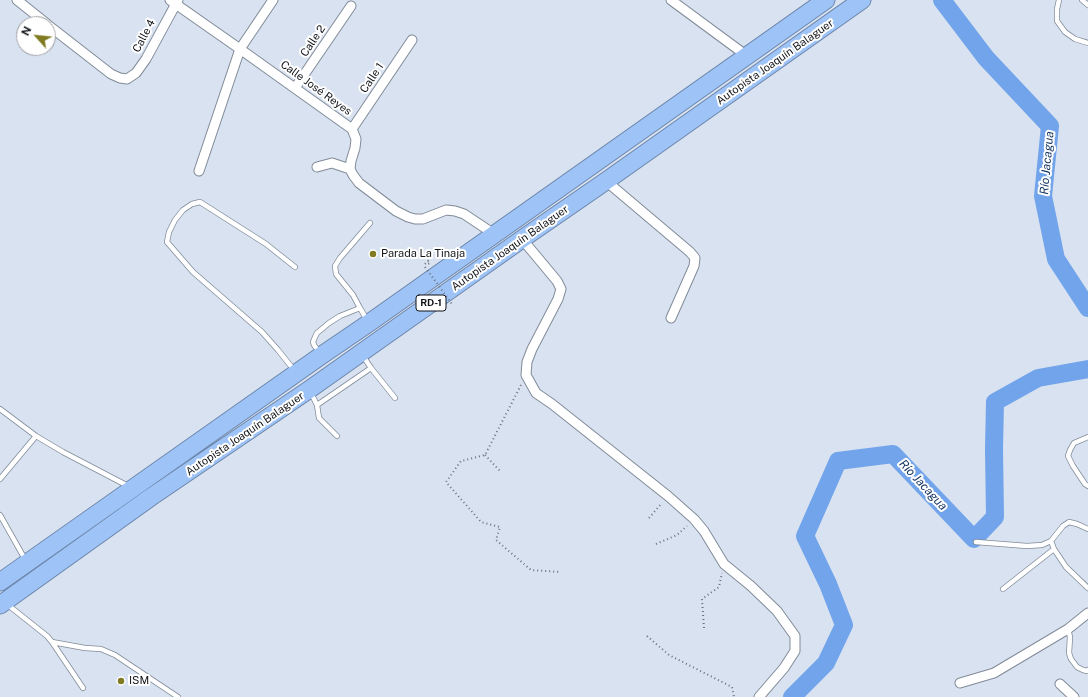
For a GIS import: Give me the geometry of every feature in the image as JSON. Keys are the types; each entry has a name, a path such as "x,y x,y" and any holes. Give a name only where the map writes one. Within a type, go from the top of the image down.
{"highway":[{"name":"Autopista Joaquín Balaguer","path":"2,604 151,497 310,389 355,344 369,323 826,0"},
{"name":"Autopista Joaquín Balaguer","path":"0,582 322,355 355,344 522,239 862,0"}],"street":[{"path":"17,0 38,16"},
{"path":"199,171 240,48 273,0"},
{"path":"671,0 747,56"},
{"name":"Calle 4","path":"56,30 110,74 120,78 127,78 136,73 146,59 174,1"},
{"name":"Calle José Reyes","path":"174,1 352,129 356,139 350,169"},
{"name":"Calle 2","path":"295,88 351,6"},
{"name":"Calle 1","path":"352,129 412,40"},
{"path":"317,167 332,163 350,169 359,183 396,211 408,217 424,219 446,210 455,211 464,214 494,234"},
{"path":"606,181 690,252 695,258 694,266 671,318"},
{"path":"522,239 557,281 561,289 558,299 532,349 527,362 526,375 536,393 668,496 694,519 704,531 724,564 751,586 777,611 795,636 795,651 784,668 759,697"},
{"path":"960,683 994,673 1068,629 1088,612"},
{"path":"1060,684 1074,697"}],"lane":[{"path":"1059,0 1057,21 1065,32 1076,39 1088,43"},
{"path":"1082,0 1088,5"},
{"path":"295,267 266,244 200,202 192,204 183,210 175,220 169,232 167,242 193,272 262,332 296,373"},
{"path":"369,323 353,294 336,274 335,266 370,222"},
{"path":"322,355 313,342 317,333 340,316 360,308"},
{"path":"355,344 395,398"},
{"path":"317,405 372,368"},
{"path":"310,389 317,405 319,418 337,436"},
{"path":"0,409 36,436 133,489"},
{"path":"0,479 36,436"},
{"path":"1088,437 1074,443 1068,456 1073,466 1088,486"},
{"path":"0,515 27,562"},
{"path":"976,542 1027,546 1042,545 1051,541 1063,526 1069,522 1088,528"},
{"path":"1051,541 1054,549 1066,567 1088,588"},
{"path":"1003,589 1054,549"},
{"path":"2,604 47,636 83,688"},
{"path":"1068,629 1071,659 1077,667 1083,670 1088,670"},
{"path":"52,642 85,648 101,649 115,655 178,697"}],"path":[{"path":"425,265 452,304"},
{"path":"485,456 526,375"},
{"path":"485,456 500,471"},
{"path":"485,456 461,461 446,482 481,522 500,527 496,540 531,570 559,572"},
{"path":"649,518 668,496"},
{"path":"656,544 677,535 694,519"},
{"path":"704,628 702,599 719,587 724,564"},
{"path":"647,636 669,655 732,687 734,697"}],"waterway":[{"name":"Río Jacagua","path":"942,0 986,58 1050,126 1043,196 1056,259 1088,308"},
{"name":"Río Jacagua","path":"792,697 826,663 844,625 828,584 805,536 838,461 893,454 974,539 995,517 995,402 1038,378 1088,369"}],"place":[{"name":"Parada La Tinaja","path":"373,254"},
{"name":"ISM","path":"121,681"}]}
